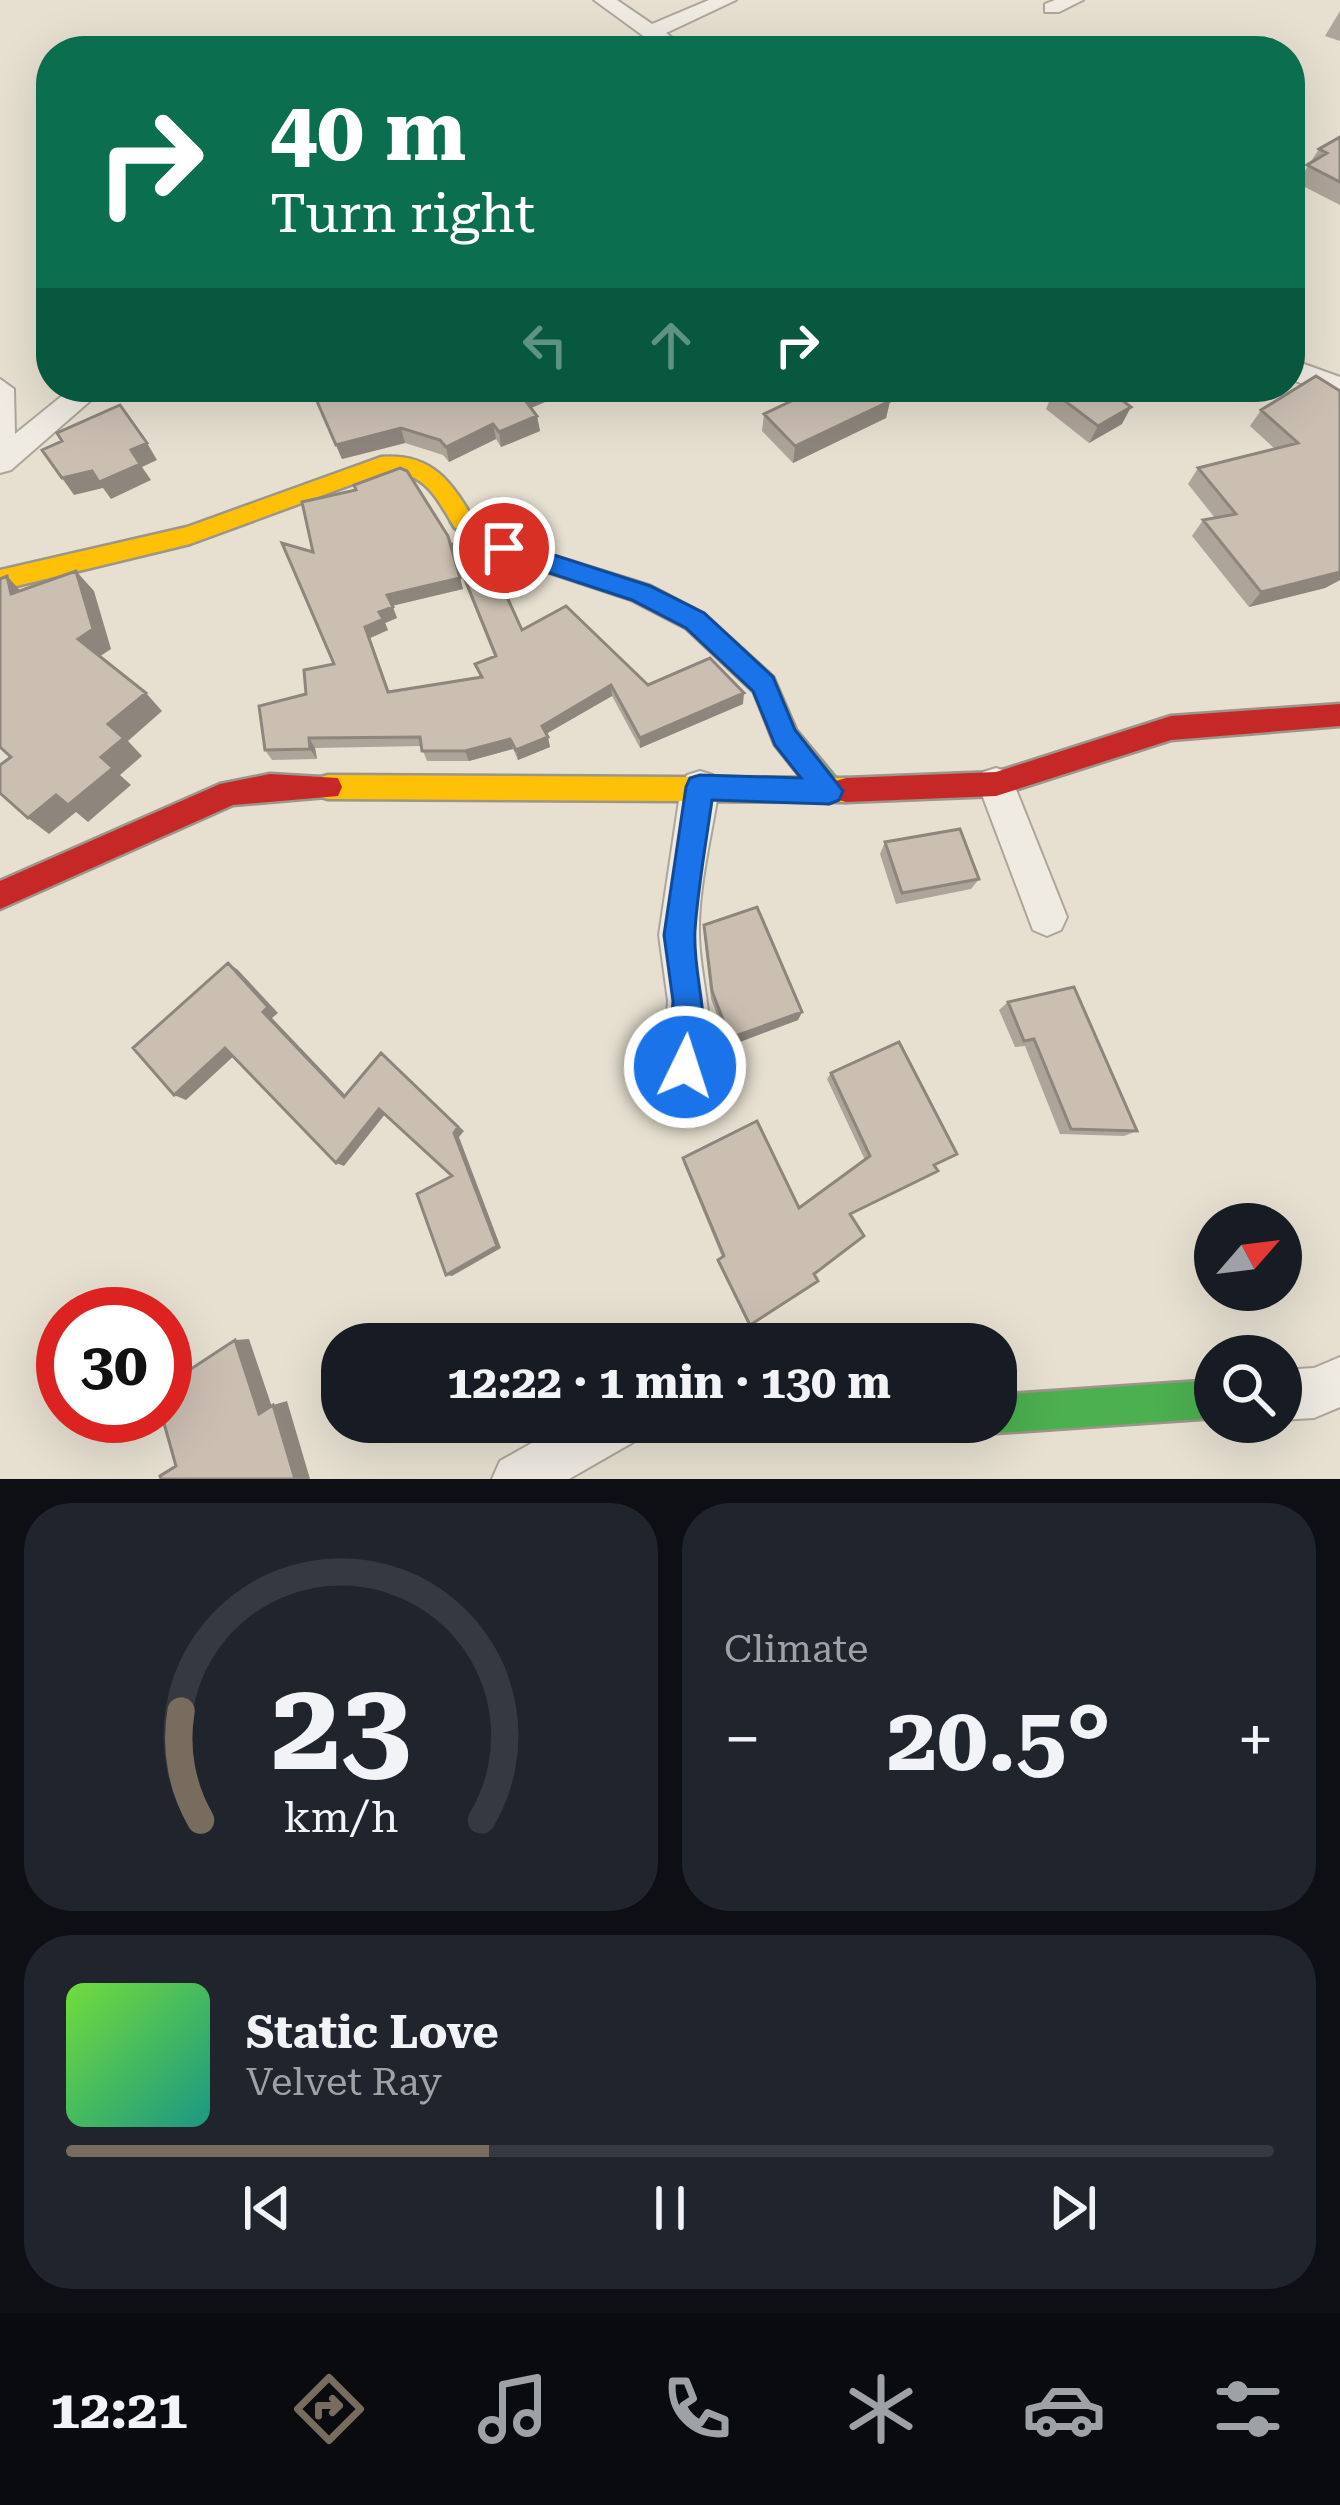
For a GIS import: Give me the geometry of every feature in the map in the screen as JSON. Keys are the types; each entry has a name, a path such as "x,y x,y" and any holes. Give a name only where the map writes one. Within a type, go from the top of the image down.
{"street":[{"path":"604,0 653,36"},
{"path":"648,33 726,0"},
{"path":"1305,374 1340,388"},
{"path":"0,388 0,461"},
{"path":"0,461 73,402"},
{"path":"0,580 190,535 381,465 406,461 428,469 464,523 504,548 641,593 695,621 764,685 785,737 829,791"},
{"path":"0,895 209,802 270,787 829,791 996,784 1171,728 1340,715"},
{"path":"996,784 1047,917"},
{"path":"685,1067 689,1001 679,935 700,787"},
{"path":"1302,1394 1340,1382"},
{"path":"1017,1413 1194,1400"},
{"path":"518,1479 582,1443"}],"building":[{"path":"1340,137 1340,182 1307,165 1327,153 1319,149"},
{"path":"1316,376 1340,391 1340,572 1261,592 1203,520 1236,514 1198,468 1298,443 1261,410 1274,402 1305,402 1305,383"},
{"path":"317,402 526,402 537,416 499,432 493,424 446,447 440,440 401,428 336,445"},
{"path":"789,402 888,402 795,446 764,414"},
{"path":"1066,402 1124,402 1131,407 1098,426"},
{"path":"120,405 147,443 131,450 140,464 99,482 92,471 62,478 42,450 62,441 57,433"},
{"path":"400,468 407,471 448,536 460,578 387,595 393,607 379,612 383,619 365,627 388,692 482,677 475,664 496,656 451,545 463,539 488,555 522,630 566,606 648,685 710,658 744,693 640,738 611,685 542,726 548,737 516,750 510,739 465,751 422,751 420,737 309,738 310,749 265,750 259,706 306,694 304,670 334,664 282,543 313,552 302,502 356,490 354,485"},
{"path":"76,571 93,629 78,639 146,693 108,724 124,738 101,757 113,768 68,805 56,795 28,818 0,793 0,765 11,757 0,747 0,579 7,576 11,594"},
{"path":"960,829 979,879 902,893 885,842"},
{"path":"757,907 802,1012 730,1038 712,991 704,925"},
{"path":"228,963 268,1007 263,1012 344,1097 381,1053 458,1127 454,1133 497,1246 446,1275 417,1194 452,1176 379,1109 336,1163 225,1048 174,1095 133,1048"},
{"path":"1074,987 1137,1131 1071,1129 1034,1039 1024,1041 1008,1002"},
{"path":"899,1042 957,1154 934,1165 938,1171 850,1214 864,1236 814,1274 818,1281 749,1323 718,1260 724,1256 683,1158 757,1121 799,1208 870,1156 831,1073"},
{"path":"235,1340 259,1414 273,1405 295,1479 161,1479 176,1466 170,1443 192,1443 192,1368"}],"traffic: fast":[{"path":"463,522 504,549 641,593 695,621 764,685 785,737 829,791"},
{"path":"1017,1413 1194,1400"}],"traffic: slow":[{"path":"0,580 190,535 381,465 423,469 440,485 463,522"},
{"path":"328,787 846,790"}],"traffic: jam":[{"path":"846,790 996,784 1171,728 1340,715"},
{"path":"0,895 230,793 270,786 328,787"}],"route":[{"path":"504,548 641,593 695,621 764,685 785,737 829,791 700,787 679,935 689,1001 685,1067"}]}
